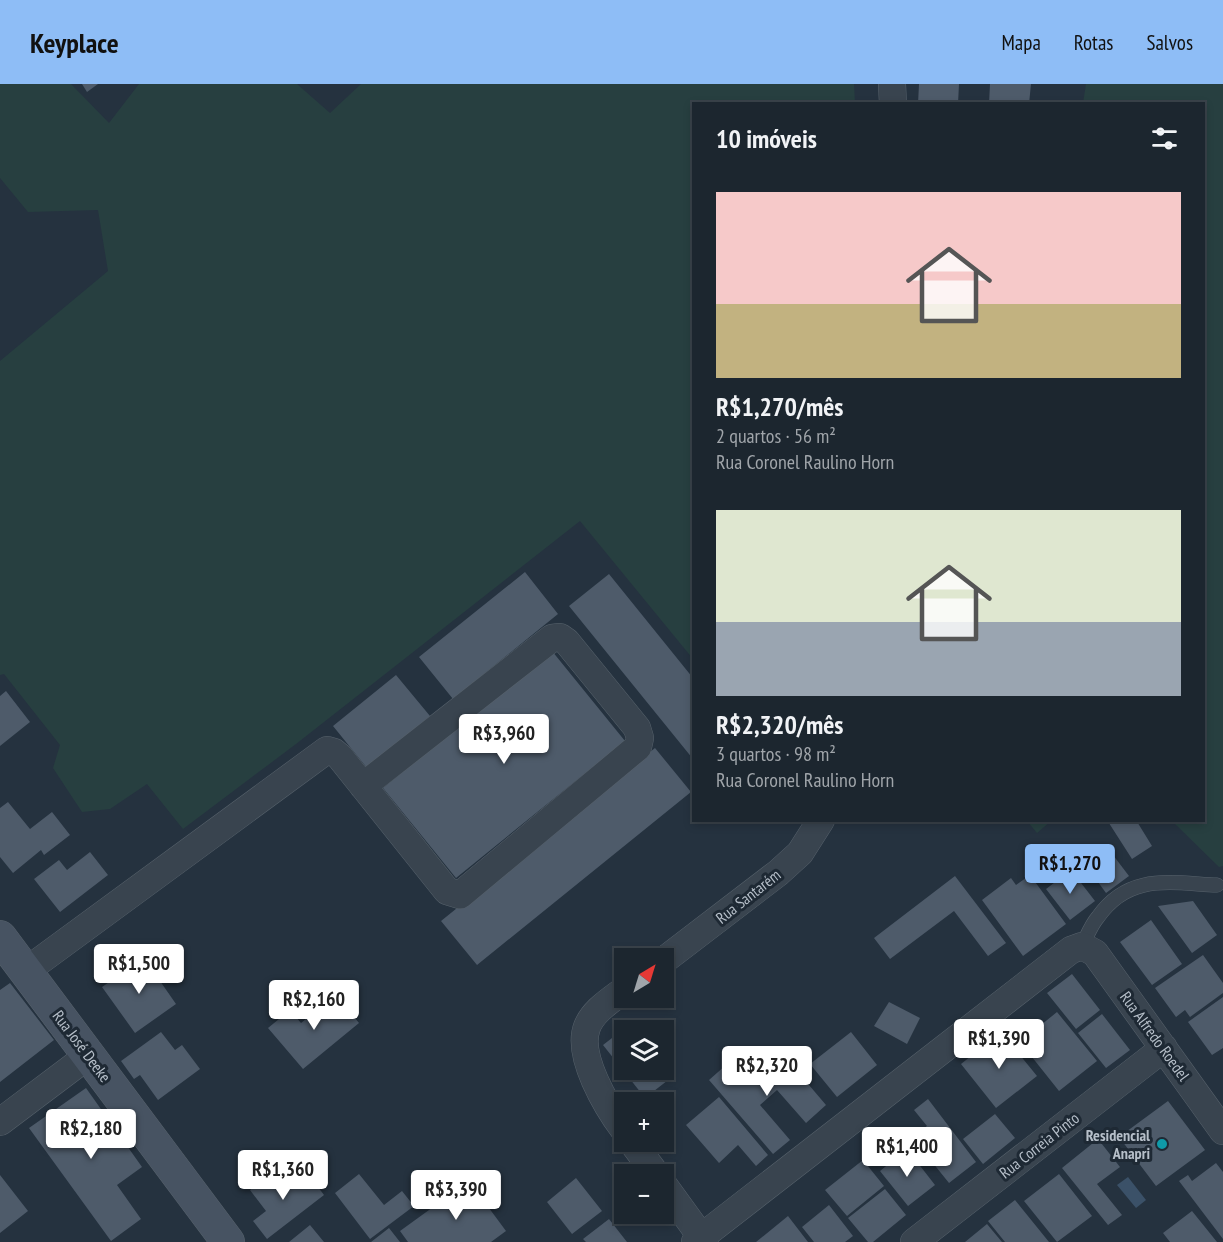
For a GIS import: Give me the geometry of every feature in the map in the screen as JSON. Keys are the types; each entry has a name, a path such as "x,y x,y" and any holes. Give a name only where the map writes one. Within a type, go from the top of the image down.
{"street":[{"path":"892,84 893,102"},
{"path":"26,971 327,750 340,757 363,786 447,891 460,895 638,747 640,738 637,728 567,642 560,637 552,638 363,786"},
{"name":"Rua Santarém","path":"674,952 793,860 820,822"},
{"name":"Rua José Deeke","path":"0,938 228,1242"},
{"path":"674,1201 700,1240 1071,950 1082,946"},
{"name":"Rua Alfredo Roedel","path":"1082,946 1095,953 1223,1131"},
{"path":"614,998 601,1008 588,1025 584,1041 596,1082 614,1113"},
{"name":"Rua Correia Pinto","path":"914,1242 1164,1048"},
{"path":"0,1122 89,1055"}],"lane":[{"path":"1082,946 1098,916 1121,893 1145,883 1216,885"}],"green space":[{"path":"0,84 71,84 109,123 139,84 297,84 330,113 361,84 854,84 855,102 692,102 692,658 580,521 296,744 183,829 147,784 110,809 82,812 53,768 60,745 4,674 0,675 0,361 108,271 98,210 28,212 0,178"},
{"path":"1086,84 1223,84 1223,866 1219,867 1173,822 1205,822 1205,102 1083,102"},
{"path":"1028,822 1050,822 1037,833"}],"water":[{"path":"1128,1177 1146,1200 1136,1208 1117,1185"}],"building":[{"path":"82,84 98,84 87,92"},
{"path":"919,84 959,84 958,102 918,102"},
{"path":"990,84 1031,84 1029,102 989,102"},
{"path":"525,572 558,614 453,699 419,657"},
{"path":"609,574 692,677 692,758 569,606"},
{"path":"552,651 625,741 456,878 383,788"},
{"path":"396,675 430,716 367,768 333,726"},
{"path":"6,691 30,722 0,746 0,696"},
{"path":"655,748 691,792 477,965 441,921"},
{"path":"8,802 30,829 52,812 70,835 44,855 41,850 13,873 0,857 0,808"},
{"path":"1108,822 1137,822 1152,846 1132,859"},
{"path":"90,852 108,875 60,912 34,879 59,860 67,870"},
{"path":"1113,855 1129,876 1106,893 1090,871"},
{"path":"1071,870 1095,901 1070,920 1046,889"},
{"path":"1030,875 1066,924 1023,956 982,900 1011,878 1016,885"},
{"path":"955,876 1006,943 988,956 954,911 890,959 874,938"},
{"path":"1193,901 1217,935 1192,953 1158,906"},
{"path":"1151,920 1182,964 1152,985 1120,942"},
{"path":"1203,955 1223,983 1223,993 1190,1017 1185,1010 1176,1017 1155,988"},
{"path":"144,958 176,1004 135,1033 102,987"},
{"path":"1072,974 1100,1010 1076,1029 1047,993"},
{"path":"10,983 54,1040 0,1082 0,990"},
{"path":"336,995 359,1023 303,1069 268,1028 290,1010 301,1023"},
{"path":"1223,997 1223,1048 1212,1055 1188,1022"},
{"path":"889,1002 920,1018 907,1044 874,1026"},
{"path":"1057,1012 1097,1061 1059,1091 1020,1042"},
{"path":"1102,1014 1130,1050 1106,1068 1078,1033"},
{"path":"161,1032 175,1050 182,1045 200,1069 158,1100 140,1075 134,1079 121,1061"},
{"path":"851,1032 877,1065 837,1097 810,1064"},
{"path":"1001,1032 1037,1076 996,1108 961,1064"},
{"path":"614,1036 614,1059 603,1045"},
{"path":"778,1055 783,1061 786,1058 826,1105 806,1123 777,1090 760,1105 790,1140 773,1154 709,1080 726,1065 736,1076 752,1062 765,1076 774,1069 769,1064"},
{"path":"631,1080 668,1080 653,1092 640,1092"},
{"path":"86,1088 142,1167 117,1185 141,1219 111,1241 29,1128"},
{"path":"719,1097 768,1155 756,1166 738,1145 719,1163 686,1125"},
{"path":"928,1099 976,1162 949,1183 920,1147 925,1143 917,1133 927,1126 914,1110"},
{"name":"Residencial Anapri","path":"1168,1101 1205,1150 1156,1186 1119,1137"},
{"path":"995,1114 1015,1138 983,1164 963,1139"},
{"path":"1098,1139 1120,1167 1097,1184 1122,1215 1108,1225 1062,1168"},
{"path":"907,1149 935,1185 908,1206 880,1171"},
{"path":"863,1160 884,1186 847,1216 825,1190"},
{"path":"1216,1163 1223,1172 1223,1239 1179,1181 1188,1175 1192,1181"},
{"path":"277,1168 293,1188 309,1175 324,1195 267,1239 253,1221 266,1211 250,1190"},
{"path":"359,1174 384,1205 402,1191 414,1206 370,1239 335,1193"},
{"path":"1059,1174 1092,1216 1057,1242 1024,1201"},
{"path":"0,1175 28,1211 0,1233"},
{"path":"576,1178 602,1211 572,1234 547,1202"},
{"path":"469,1181 506,1231 491,1242 408,1242 400,1231"},
{"path":"885,1189 906,1215 873,1242 868,1242 848,1218"},
{"path":"1015,1200 1049,1242 1005,1242 988,1221"},
{"path":"829,1205 853,1236 845,1242 814,1242 802,1227"},
{"path":"1192,1211 1217,1242 1170,1242 1163,1233"},
{"path":"788,1216 808,1242 756,1242"},
{"path":"609,1219 627,1242 586,1242 583,1239"},
{"path":"987,1224 1002,1242 965,1242"},
{"path":"310,1225 324,1242 289,1242"},
{"path":"389,1228 400,1242 371,1242"}],"place":[{"name":"Residencial Anapri","path":"1162,1144"}]}
